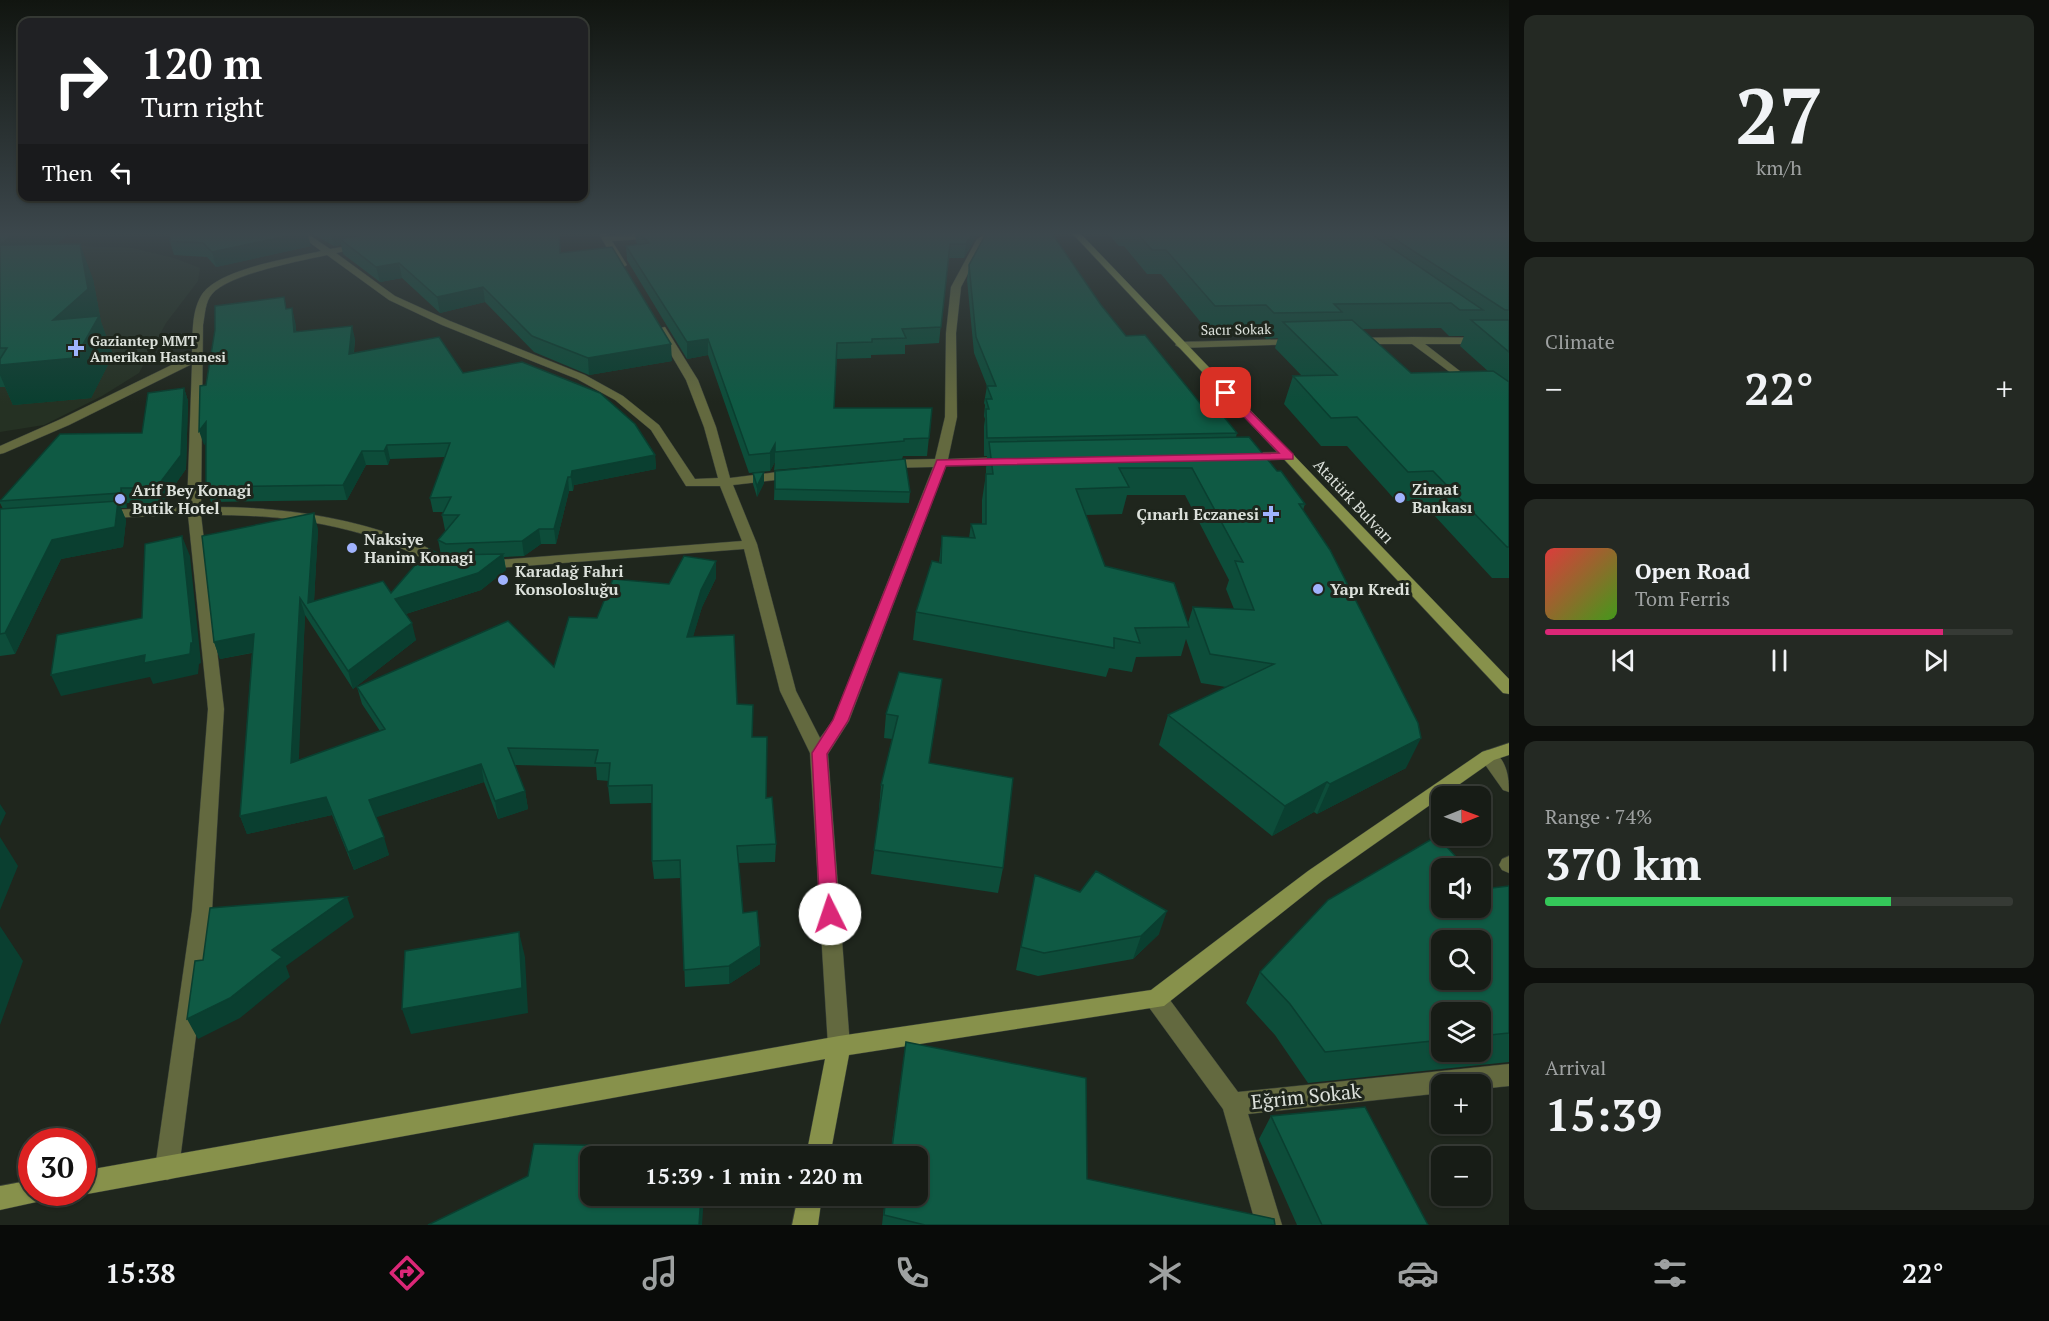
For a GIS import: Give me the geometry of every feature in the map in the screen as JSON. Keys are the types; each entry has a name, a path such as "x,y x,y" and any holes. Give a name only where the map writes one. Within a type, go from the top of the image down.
{"street":[{"path":"167,1168 202,910 216,709 194,512 198,325 204,298 212,289"},
{"path":"379,289 392,298 446,322 581,377 619,398 655,428 691,483 725,482 808,472"},
{"path":"819,753 841,721 941,462 951,417 951,333 956,289"},
{"name":"Atatürk Bulvarı","path":"1128,289 1509,689"},
{"path":"656,319 692,380 710,427 725,482 750,544 788,691 819,753 839,1046 820,1146"},
{"path":"1472,328 1491,341"},
{"path":"1413,340 1483,393"},
{"path":"1343,341 1509,341"},
{"name":"Sacır Sokak","path":"1180,345 1308,342"},
{"path":"0,450 65,422 197,357"},
{"path":"1229,457 1289,456"},
{"path":"877,465 1013,461"},
{"path":"95,515 278,512 314,517 405,543 445,565 454,565"},
{"path":"474,565 750,544"},
{"path":"96,1181 839,1046 1156,999 1315,876 1488,756 1509,749"},
{"path":"1488,756 1509,785"},
{"name":"Eğrim Sokak","path":"1156,999 1233,1104 1509,1075"},
{"path":"1233,1104 1269,1225"},
{"path":"0,1198 18,1195"},
{"path":"805,1225 808,1206"}],"shaded area":[{"name":"Gaziantep MMT Amerikan Hastanesi","path":"0,289 192,289 166,323 139,373 102,396 44,425 0,432"}],"building":[{"path":"0,289 88,289 53,320 99,316 75,358 0,365 0,359 7,348 0,348"},
{"path":"428,289 473,289 437,297"},
{"path":"485,289 638,289 671,344 588,358 532,336"},
{"path":"653,289 945,289 941,327 902,329 906,338 837,343 834,408 932,408 929,438 775,452 775,444 770,453 749,455 708,339 687,342"},
{"path":"971,289 1090,289 1126,336 1145,335 1208,413 1220,412 1237,433 987,438 986,409 989,409 986,399 992,399 987,386 996,386 976,337"},
{"path":"1200,289 1452,289 1483,310 1460,310 1451,303 1334,304 1342,312 1274,313 1266,305 1215,306"},
{"path":"1473,289 1509,289 1509,310 1505,310"},
{"path":"284,297 286,309 292,308 294,332 352,326 349,354 439,337 463,373 522,362 600,393 635,424 655,455 572,471 571,477 568,477 554,529 539,529 522,541 446,544 438,540 459,515 442,515 451,497 430,498 450,443 387,445 384,451 362,451 343,485 206,487 206,422 199,431 200,386 206,385 215,330 215,306"},
{"path":"1352,320 1411,373 1493,371 1509,382 1509,547 1433,471 1408,472 1357,417 1331,418 1293,376 1337,375 1283,322"},
{"path":"1471,320 1509,320 1509,352"},
{"path":"184,388 181,455 156,488 121,488 121,493 0,501 60,434 142,433 148,393"},
{"path":"1249,437 1277,471 1281,471 1305,504 1299,504 1330,550 1418,723 1421,738 1330,784 1327,782 1285,806 1168,715 1274,664 1210,654 1193,607 1254,610 1235,561 1243,562 1192,468 1119,468 1129,487 1076,489 1105,566 1174,583 1189,627 1135,628 1140,643 1114,638 1114,648 916,612 932,561 941,563 942,536 975,538 971,524 986,524 986,474 993,474 989,442"},
{"path":"905,459 910,492 775,489 775,471"},
{"path":"764,472 757,486 753,473"},
{"path":"118,501 115,527 52,540 5,633 0,634 0,509"},
{"path":"314,513 308,603 383,581 391,593 429,549 442,555 503,554 478,573 395,599 412,623 348,671 300,598 291,763 385,729 357,687 508,621 554,667 569,617 597,618 613,579 669,584 684,556 716,561 701,590 687,637 734,635 737,704 753,705 752,737 767,737 766,798 772,797 776,844 737,846 743,913 757,911 760,946 729,966 684,970 680,860 652,861 652,785 608,786 610,763 595,763 598,750 508,748 525,791 495,801 481,764 369,800 384,837 348,852 326,797 240,816 254,634 214,642 202,536"},
{"path":"182,536 193,643 191,643 190,654 144,663 145,655 51,675 57,635 142,618 145,544"},
{"path":"899,672 942,679 929,763 1013,778 1003,868 874,850 883,785 881,785 898,716 886,714"},
{"path":"1431,840 1431,846 1446,846 1457,858 1431,858 1431,918 1491,918 1491,888 1509,886 1509,1033 1491,1035 1491,1002 1431,1002 1431,1041 1325,1052 1290,1004 1260,972 1328,900"},
{"path":"1096,871 1167,911 1141,936 1044,953 1021,947 1035,875 1080,892"},
{"path":"347,897 272,950 282,957 230,998 187,1019 195,961 203,960 210,908"},
{"path":"519,932 522,988 402,1009 405,951"},
{"path":"906,1042 1086,1078 1087,1179 1274,1219 1275,1225 925,1225 884,1215 885,1206 928,1206 928,1146 892,1146"},
{"path":"1365,1107 1428,1225 1322,1225 1271,1116"},
{"path":"534,1144 619,1146 580,1146 580,1206 700,1206 699,1225 428,1225 528,1176"}],"place":[{"name":"Gaziantep MMT Amerikan Hastanesi","path":"76,348"},
{"name":"Ziraat Bankası","path":"1400,498"},
{"name":"Arif Bey Konagi Butik Hotel","path":"120,499"},
{"name":"Çınarlı Eczanesi","path":"1271,514"},
{"name":"Naksiye Hanim Konagi","path":"352,548"},
{"name":"Karadağ Fahri Konsolosluğu","path":"503,580"},
{"name":"Yapı Kredi","path":"1318,589"}],"route":[{"path":"830,914 819,753 841,721 941,462 1289,456 1226,393"}]}
